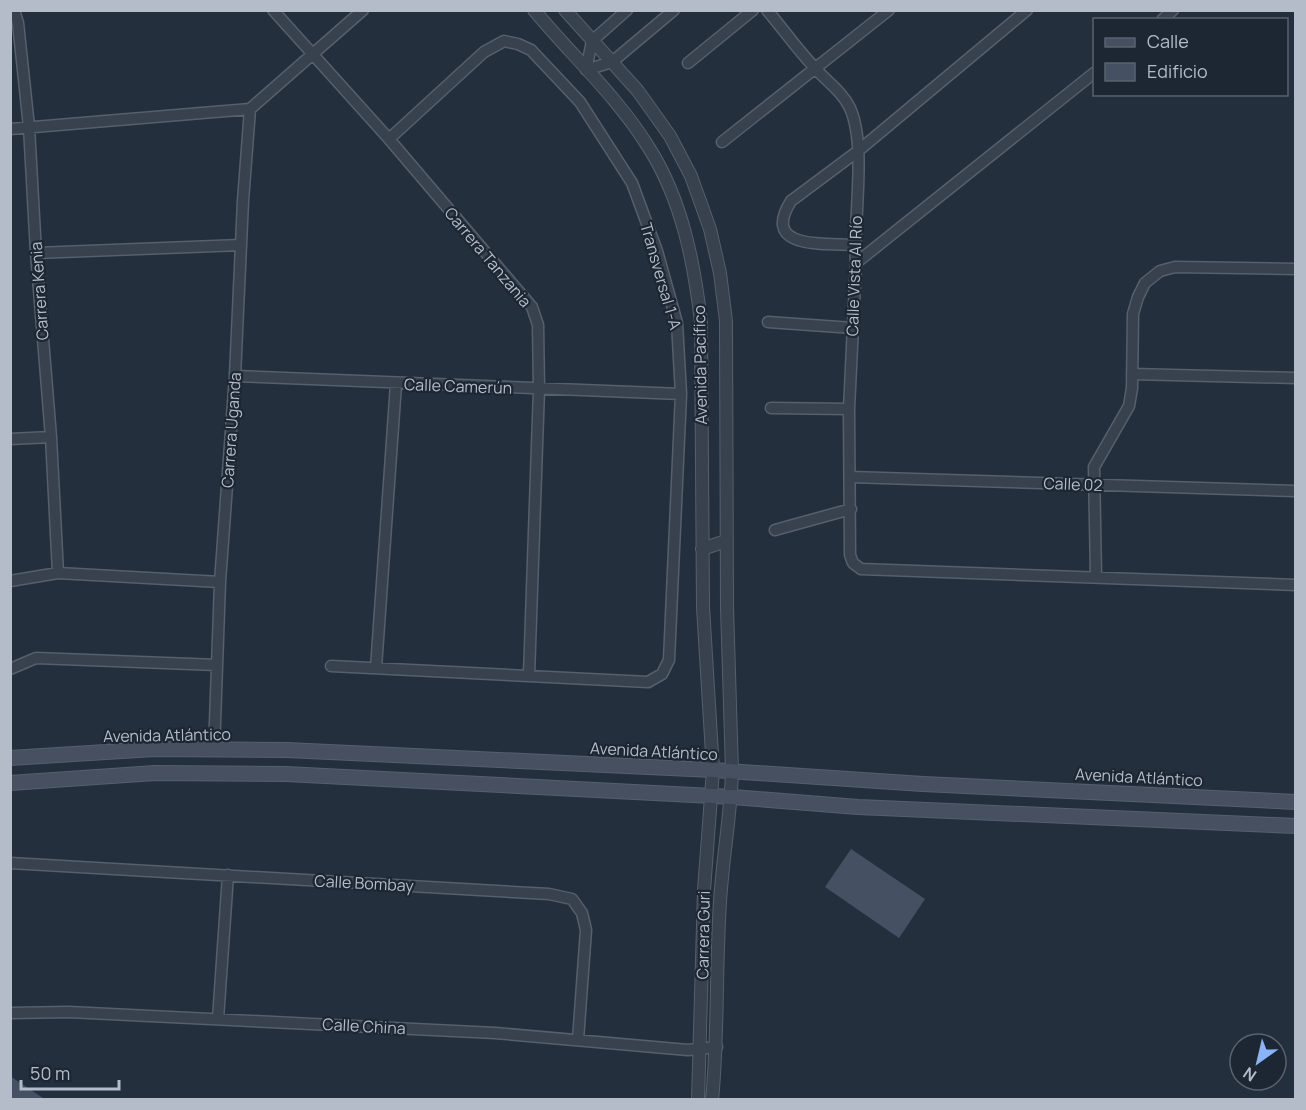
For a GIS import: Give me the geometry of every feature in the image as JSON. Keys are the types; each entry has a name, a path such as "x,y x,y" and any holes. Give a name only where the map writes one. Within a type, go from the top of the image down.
{"main road":[{"name":"Avenida Atlántico","path":"10,758 154,749 287,750 713,770 923,784 1296,802"},
{"path":"10,783 155,773 286,774 712,795 858,807 1296,826"}],"street":[{"name":"Carrera Kenia","path":"14,10 18,23 29,127 36,254 51,437 58,573"},
{"name":"Carrera Tanzania","path":"273,10 389,139 532,307 538,325 539,388 529,675"},
{"path":"10,129 250,109 363,10"},
{"name":"Avenida Pacífico","path":"534,10 619,106 650,148 669,186 687,236 696,276 701,322 703,607 713,770"},
{"name":"Avenida Pacífico","path":"565,10 638,91 670,136 691,176 720,273 726,321 726,541 732,771"},
{"path":"627,10 592,41 586,70 612,62 674,10"},
{"path":"688,63 753,10"},
{"name":"Calle Vista Al Río","path":"767,10 815,69 841,93 850,108 858,151 856,263 849,409 850,555 854,563 861,569 1096,577"},
{"path":"722,142 890,10"},
{"path":"855,245 799,242 789,237 782,225 784,211 791,201 858,151 1027,10"},
{"name":"Transversal 1-A","path":"389,139 484,52 504,41 531,50 580,102 632,183 657,251 677,323 681,394 669,660 662,674 648,682 529,675"},
{"path":"856,263 1093,75"},
{"name":"Carrera Uganda","path":"214,750 220,582 235,376 250,109"},
{"path":"36,254 241,245"},
{"path":"1296,269 1174,267 1160,271 1145,283 1133,314 1129,406 1094,466 1096,577 1296,585"},
{"path":"768,322 853,328"},
{"path":"1132,374 1296,378"},
{"name":"Calle Camerún","path":"235,376 681,394"},
{"path":"376,668 396,384"},
{"path":"771,408 849,409"},
{"path":"10,439 51,437"},
{"name":"Calle 02","path":"850,477 1296,491"},
{"path":"775,531 851,509"},
{"path":"702,549 726,541"},
{"path":"10,581 58,573 220,582"},
{"path":"10,669 36,658 216,665"},
{"path":"331,666 529,675"},
{"name":"Carrera Guri","path":"698,1100 704,890 713,770"},
{"name":"Carrera Guri","path":"712,1100 717,1047 720,890 732,797 732,771"},
{"name":"Calle Bombay","path":"10,863 549,894 573,899 582,913 586,930 578,1040"},
{"path":"218,1019 228,875"},
{"name":"Calle China","path":"10,1012 69,1012 495,1033 688,1050 717,1047"}],"building":[{"path":"851,849 925,899 899,938 825,887"},
{"path":"10,1076 46,1100 10,1100"}]}
